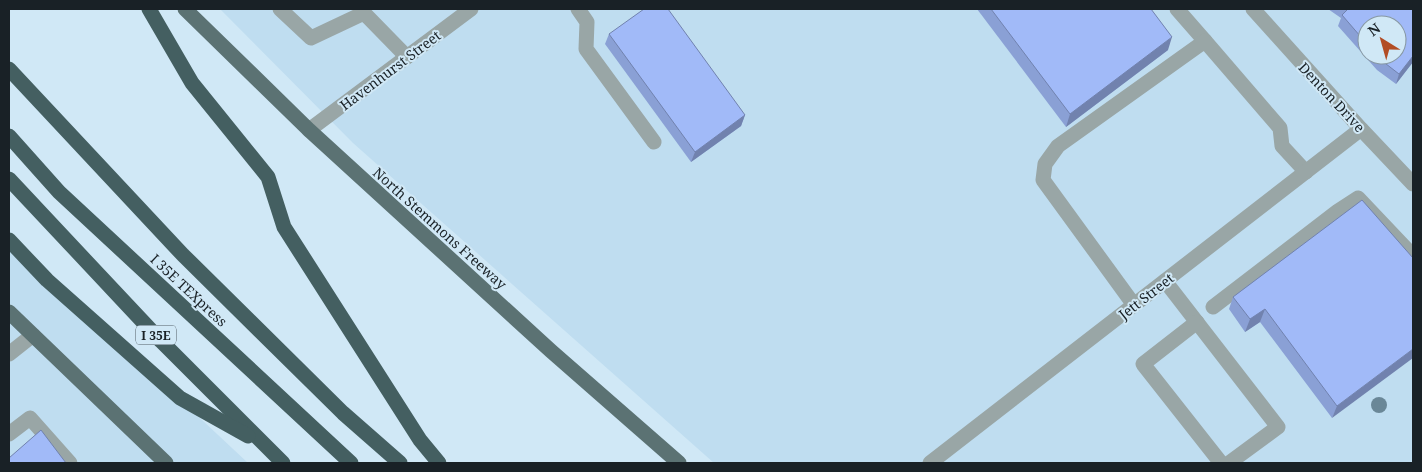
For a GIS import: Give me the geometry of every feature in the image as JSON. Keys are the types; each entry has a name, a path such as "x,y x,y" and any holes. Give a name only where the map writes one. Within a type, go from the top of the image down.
{"highway":[{"path":"149,9 192,83 268,177 284,226 420,440 439,463"},
{"path":"9,69 182,255 344,413 400,463"},
{"name":"I 35E TEXpress","path":"9,136 59,192 351,463"},
{"name":"I 35E","path":"9,179 161,341 283,463"},
{"path":"9,240 48,280 180,398 264,445"}],"main road":[{"name":"North Stemmons Freeway","path":"185,9 309,130 550,351 679,463"},
{"path":"9,312 166,463"}],"street":[{"path":"280,9 311,38 367,11 407,57"},
{"name":"Havenhurst Street","path":"309,130 471,9"},
{"path":"578,9 587,22 586,48 654,142"},
{"path":"1177,9 1280,128 1282,146 1306,172"},
{"name":"Denton Drive","path":"1252,9 1413,184"},
{"path":"1134,305 1043,180 1045,164 1058,146 1205,41"},
{"name":"Jett Street","path":"930,463 1361,129"},
{"path":"1213,307 1338,211 1358,198 1413,256"},
{"path":"1165,281 1278,427 1229,463"},
{"path":"1197,322 1143,364 1221,463"},
{"path":"9,354 33,335"},
{"path":"9,434 30,418 70,463"}],"shaded area":[{"path":"220,9 1413,9 1413,463 714,463 353,143"},
{"path":"9,237 48,276 248,463 9,463"}],"building":[{"path":"644,9 668,9 745,115 695,152 609,34"},
{"path":"991,9 1151,9 1172,37 1070,114"},
{"path":"1413,9 1413,56 1407,64 1407,15 1357,15 1357,32 1342,15 1347,10"},
{"path":"1387,65 1406,65 1399,74"},
{"path":"1362,200 1413,258 1413,349 1337,406 1265,309 1250,319 1233,297"},
{"path":"41,430 66,463 9,463 9,458"}]}
